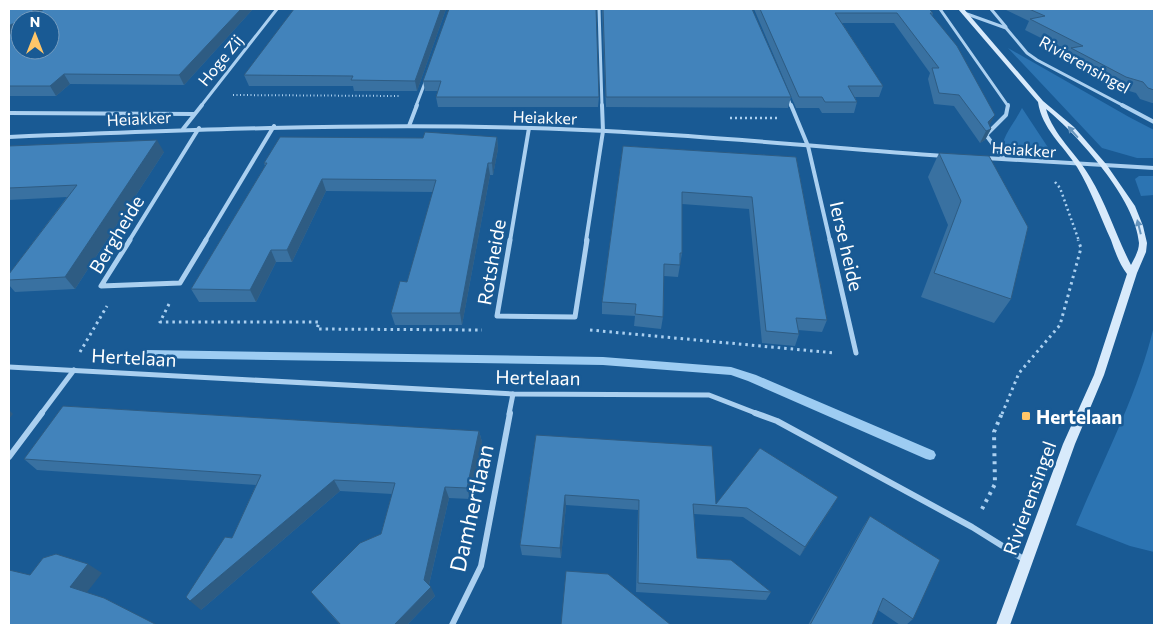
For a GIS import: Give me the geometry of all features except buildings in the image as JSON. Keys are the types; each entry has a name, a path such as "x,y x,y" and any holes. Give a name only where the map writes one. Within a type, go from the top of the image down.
{"street":[{"name":"Hoge Zij","path":"183,129 277,9"},
{"path":"575,316 603,131 599,9"},
{"path":"940,9 1008,104 1006,115 986,135 1004,159"},
{"name":"Rivierensingel","path":"960,9 967,14 1041,102 1057,113 1126,196 1138,220 1144,246 1130,272"},
{"name":"Rivierensingel","path":"991,9 1027,53 1037,60 1154,122"},
{"name":"Rivierensingel","path":"967,14 1006,28"},
{"path":"409,126 426,79"},
{"name":"Ierse heide","path":"785,91 808,146 856,354"},
{"name":"Rivierensingel","path":"1003,625 1025,560 1069,444 1099,375 1130,283 1130,272 1116,246 1095,192 1079,165 1042,115 1041,102"},
{"name":"Heiakker","path":"9,113 194,114"},
{"path":"180,283 274,126"},
{"name":"Heiakker","path":"9,138 274,126 529,128 603,131 952,157"},
{"name":"Bergheide","path":"180,283 101,286 199,128"},
{"name":"Rotsheide","path":"529,128 497,316 575,316"},
{"name":"Heiakker","path":"979,158 1154,168"},
{"name":"Hertelaan","path":"9,367 513,394 709,395 777,421 972,527 1025,560"},
{"path":"9,457 74,370"},
{"name":"Damhertlaan","path":"452,625 481,566 513,394"}],"path":[{"path":"208,95 420,96"},
{"name":"Rivierensingel","path":"972,527 996,484 994,432 1019,373 1060,325 1081,248 1060,188"},
{"path":"180,283 160,322 319,322 317,329 487,330 497,316"},
{"path":"74,370 78,356 119,286"},
{"path":"575,316 581,330 856,354"}],"shaded area":[{"path":"1008,48 1154,130 1154,158 1137,158 1102,148"},
{"path":"1022,108 1049,149 1037,153 1019,154 1002,147 1008,132"},
{"path":"1139,176 1154,176 1154,195 1141,196 1135,179"},
{"path":"1154,326 1154,552 1130,546 1076,525 1139,377"}],"waterway":[{"path":"146,354 603,361 731,371 752,378 930,455"}],"place":[{"name":"Hertelaan","path":"1026,416"}]}
